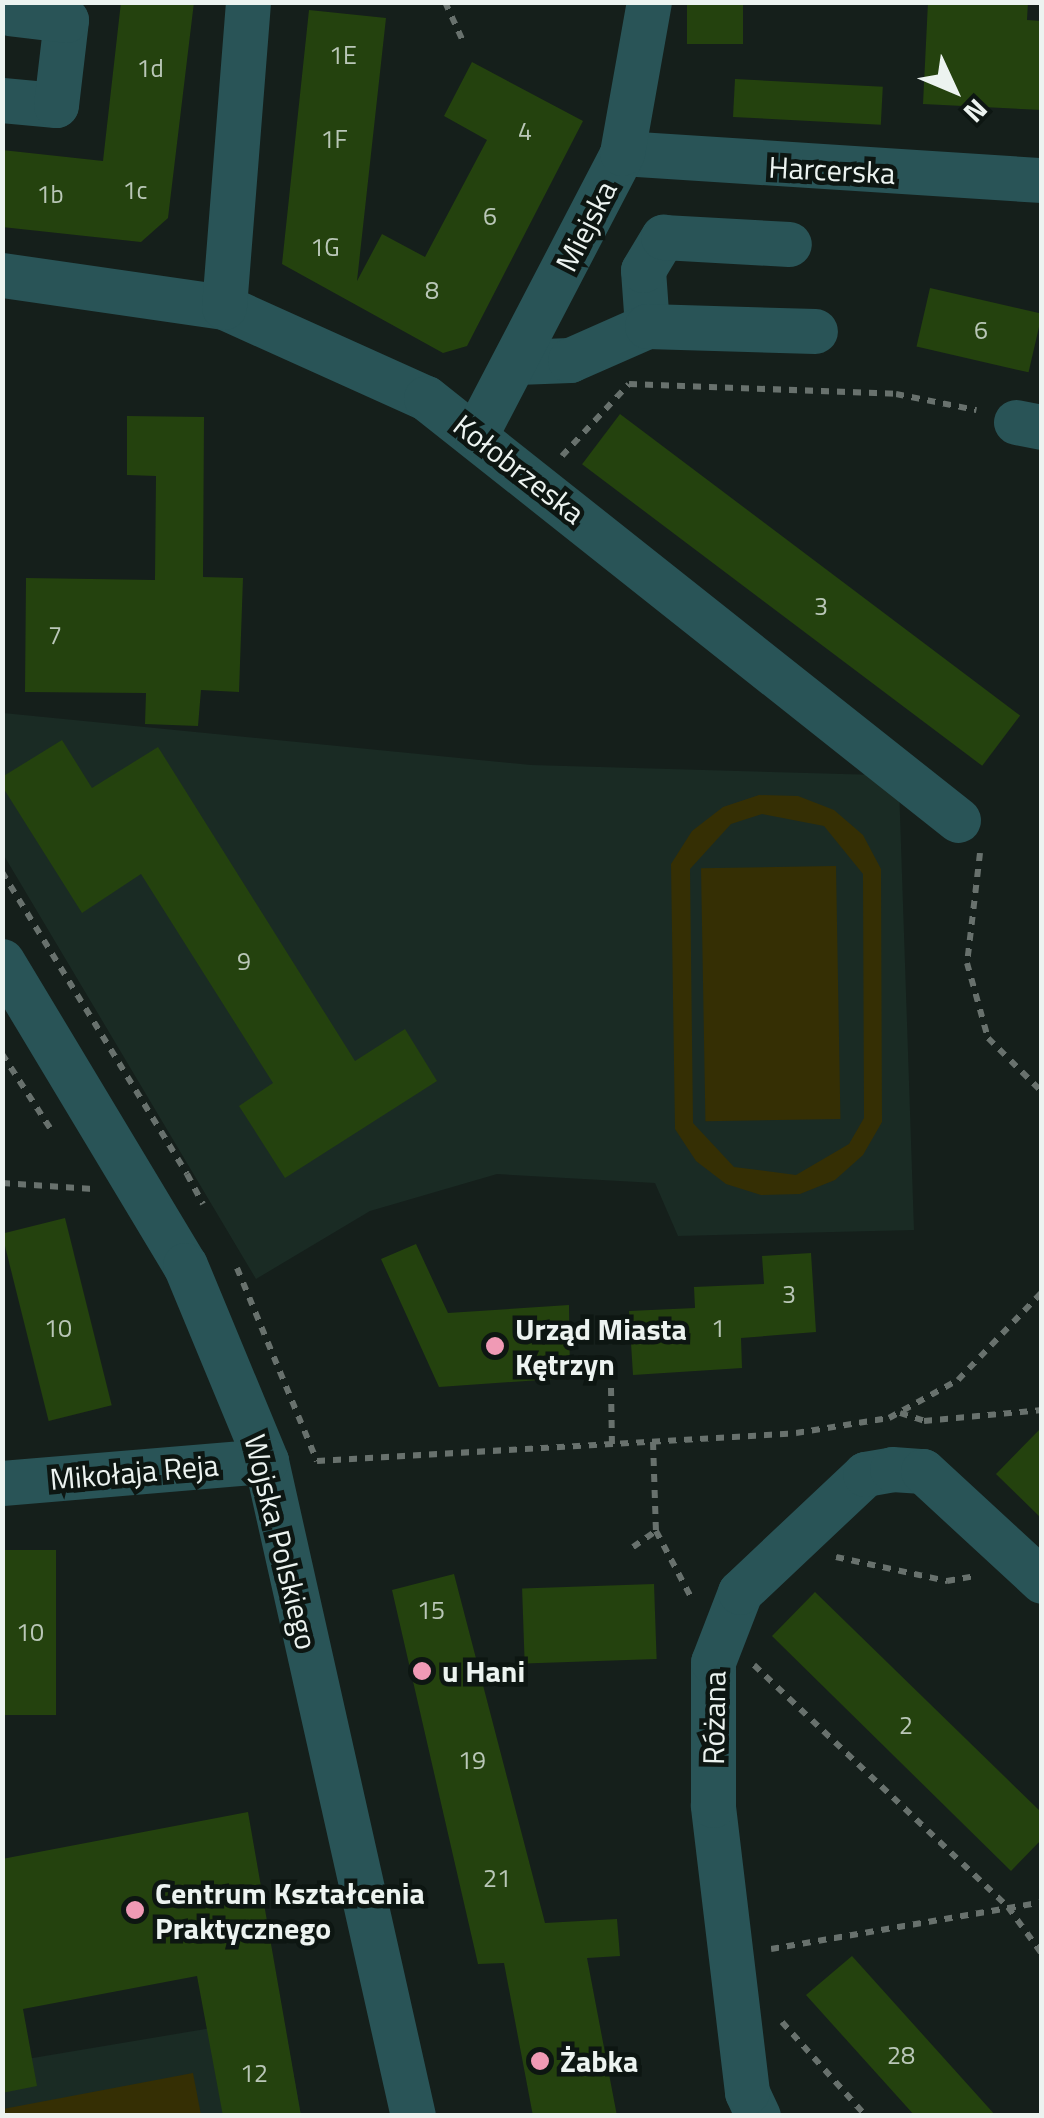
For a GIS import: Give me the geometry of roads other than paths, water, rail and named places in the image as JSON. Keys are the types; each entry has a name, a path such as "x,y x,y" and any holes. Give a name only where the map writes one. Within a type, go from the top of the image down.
{"street":[{"path":"224,307 248,2"},
{"name":"Miejska","path":"476,434 517,362 622,154 649,2"},
{"path":"2,100 56,105 66,20 7,9"},
{"name":"Harcerska","path":"622,154 1042,180"},
{"path":"648,326 643,270 663,237 788,244"},
{"name":"Kołobrzeska","path":"2,275 224,307 426,398 958,820"},
{"path":"517,362 570,360 648,326 815,331"},
{"name":"Wojska Polskiego","path":"2,961 185,1265 266,1461 413,2116"},
{"name":"Mikołaja Reja","path":"2,1483 266,1461"},
{"name":"Różana","path":"758,2116 747,2092 713,1805 713,1662 740,1592 865,1474 892,1468 924,1471 1033,1573"}],"place":[{"name":"Urząd Miasta Kętrzyn","path":"495,1346"},
{"name":"u Hani","path":"422,1671"},
{"name":"Centrum Kształcenia Praktycznego","path":"135,1910"},
{"name":"Żabka","path":"540,2061"}]}
